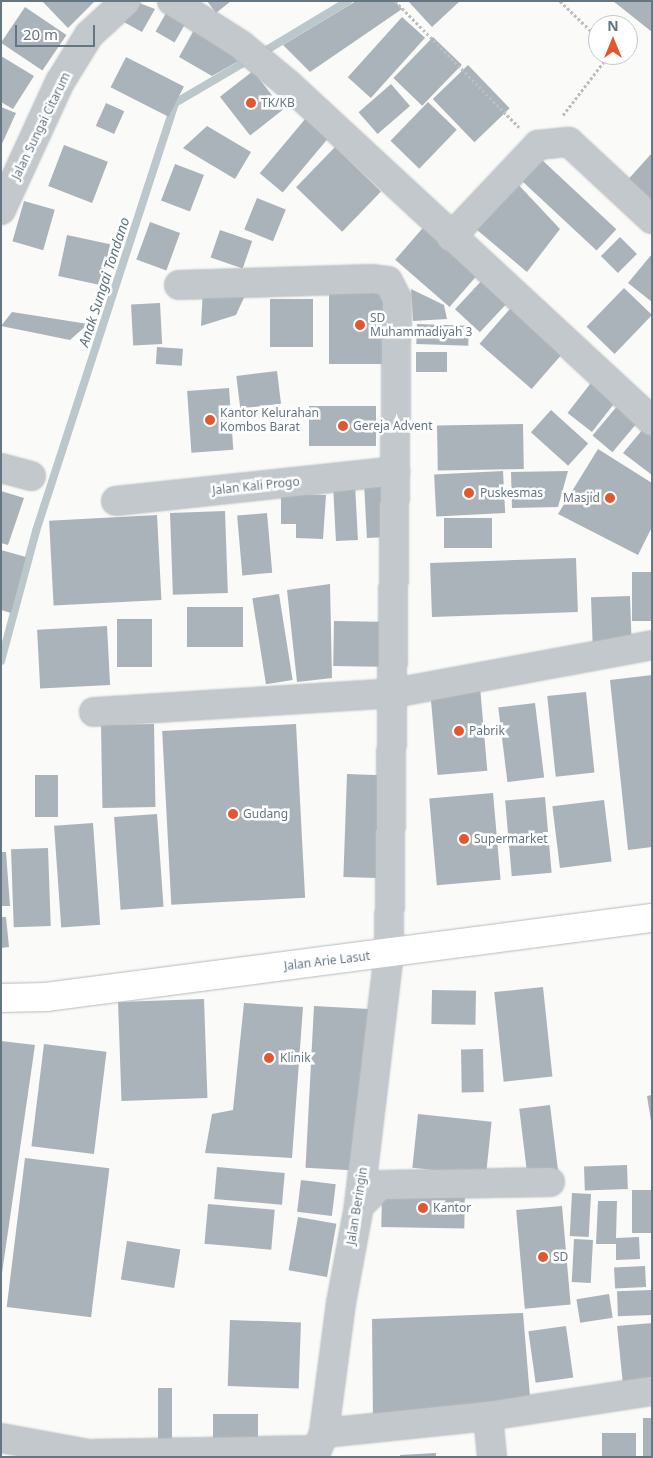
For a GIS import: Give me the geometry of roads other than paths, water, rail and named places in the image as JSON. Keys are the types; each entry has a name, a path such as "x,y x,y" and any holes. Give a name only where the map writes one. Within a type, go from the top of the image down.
{"main road":[{"name":"Jalan Arie Lasut","path":"1,998 46,997 652,918"}],"street":[{"name":"Jalan Sungai Citarum","path":"1,210 60,82 89,35 126,1"},
{"path":"172,1 241,45 288,84 451,238 652,421"},
{"path":"451,238 538,146 569,142 652,219"},
{"name":"Jalan Beringin","path":"179,285 354,278 388,281 398,299 389,953 359,1206 340,1303 318,1447"},
{"path":"1,468 31,476"},
{"name":"Jalan Kali Progo","path":"116,501 395,471"},
{"path":"94,712 394,693 652,645"},
{"path":"359,1206 381,1185 550,1182"},
{"path":"1,1438 89,1455 318,1447 488,1416 652,1391"},
{"path":"488,1416 492,1457"}],"waterway":[{"name":"Anak Sungai Tondano","path":"260,54 348,1"},
{"name":"Anak Sungai Tondano","path":"1,661 36,531 175,103 250,59"}],"place":[{"name":"TK/KB","path":"251,103"},
{"name":"SD Muhammadiyah 3","path":"360,325"},
{"name":"Kantor Kelurahan Kombos Barat","path":"210,420"},
{"name":"Gereja Advent","path":"343,426"},
{"name":"Puskesmas","path":"469,493"},
{"name":"Masjid","path":"610,498"},
{"name":"Pabrik","path":"459,731"},
{"name":"Gudang","path":"233,814"},
{"name":"Supermarket","path":"464,839"},
{"name":"Klinik","path":"269,1058"},
{"name":"Kantor","path":"423,1208"},
{"name":"SD","path":"543,1257"}]}
